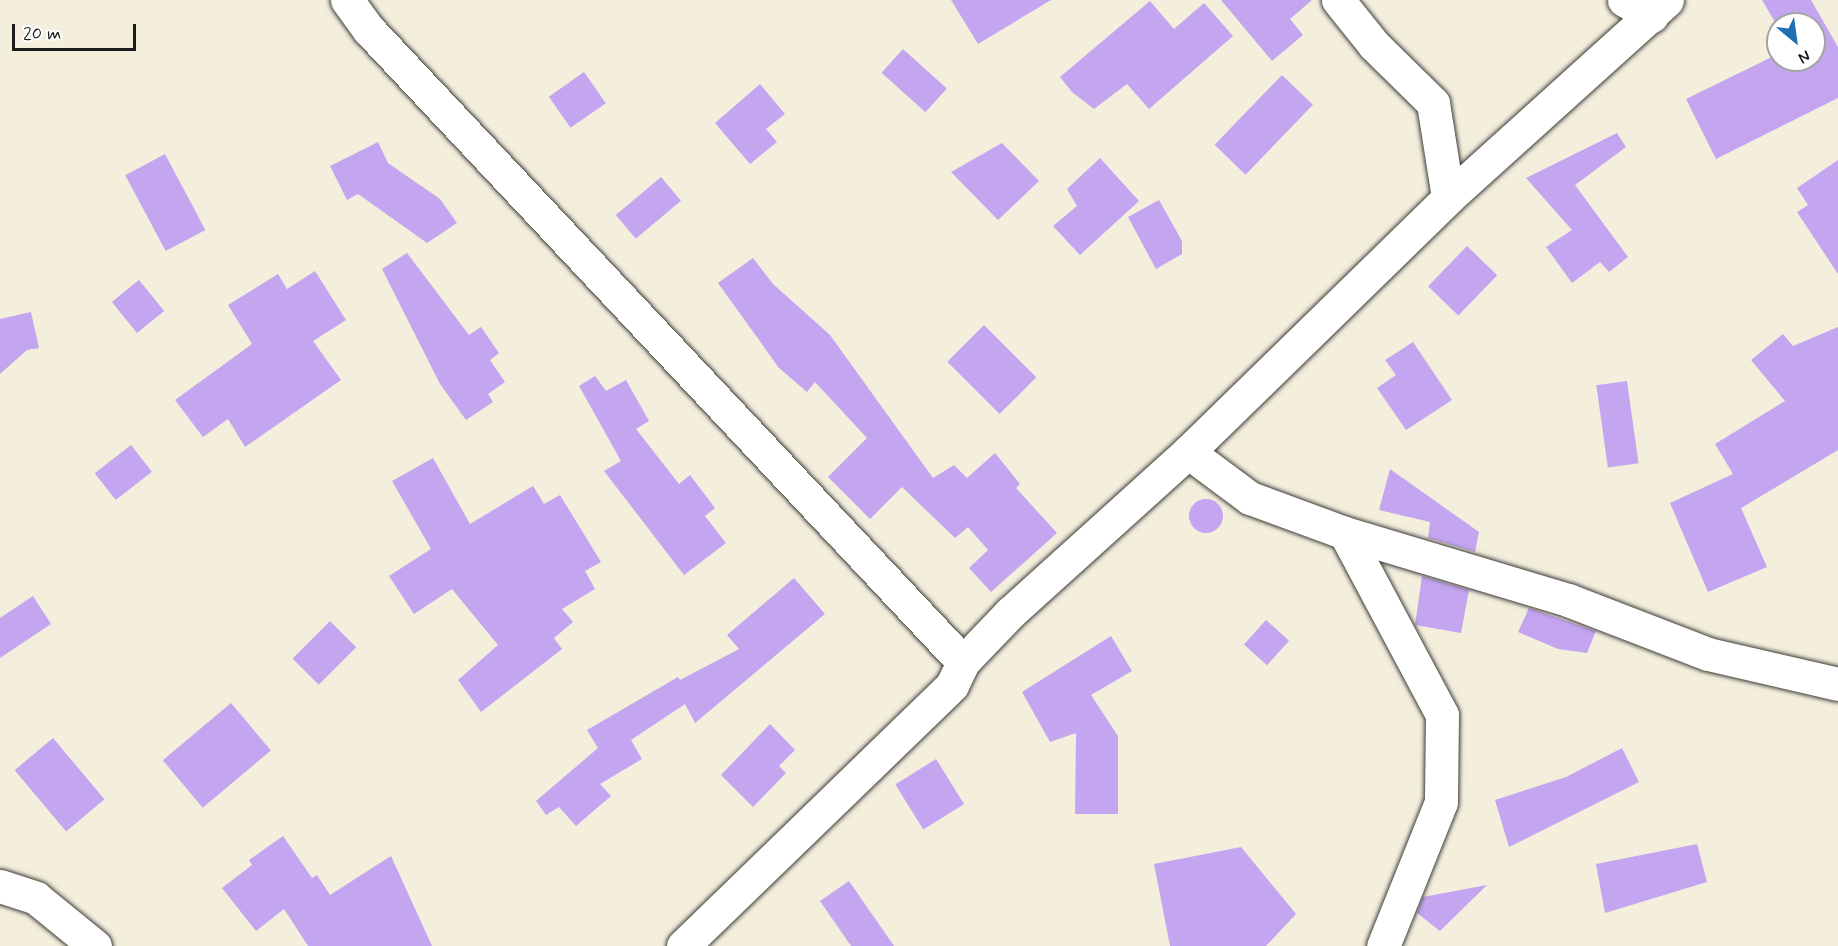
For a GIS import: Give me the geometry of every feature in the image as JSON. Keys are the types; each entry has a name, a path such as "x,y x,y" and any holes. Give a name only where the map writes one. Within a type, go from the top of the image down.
{"street":[{"path":"347,0 377,38 963,662"},
{"path":"1338,0 1374,45 1433,103 1448,198"},
{"path":"683,946 952,685 963,662 1010,613 1188,452 1648,5"},
{"path":"1188,452 1250,498 1345,533 1568,600 1708,654 1838,684"},
{"path":"1345,533 1442,714 1441,802 1383,946"},
{"path":"0,886 36,898 95,946"}],"building":[{"path":"951,0 1051,0 978,44"},
{"path":"1221,0 1312,0 1290,19 1303,35 1272,61"},
{"path":"1762,0 1811,0 1818,12 1769,12"},
{"path":"1150,1 1174,29 1204,3 1233,36 1149,109 1127,84 1094,109 1072,92 1060,77"},
{"path":"1826,26 1838,47 1838,98 1716,159 1686,99 1766,60 1766,72 1826,72"},
{"path":"903,49 947,88 925,112 882,73"},
{"path":"584,72 606,103 571,128 549,97"},
{"path":"1282,75 1313,105 1246,175 1215,145"},
{"path":"760,84 785,114 766,129 777,142 750,164 715,123"},
{"path":"1617,133 1626,147 1575,185 1628,257 1609,272 1600,262 1572,283 1546,247 1572,230 1526,178"},
{"path":"378,142 388,163 440,199 457,223 427,243 358,194 347,200 330,166"},
{"path":"1002,143 1039,181 998,220 951,172"},
{"path":"165,154 205,230 166,251 125,175"},
{"path":"1100,158 1139,201 1080,255 1053,226 1077,206 1067,189"},
{"path":"1838,160 1838,274 1797,212 1808,205 1797,188"},
{"path":"661,177 681,201 636,239 616,215"},
{"path":"1159,200 1182,241 1182,254 1156,269 1128,217"},
{"path":"1467,246 1497,275 1458,315 1428,286"},
{"path":"407,253 469,335 481,327 499,353 490,360 505,382 488,394 493,402 466,420 440,384 382,269"},
{"path":"753,258 773,284 830,335 933,478 954,465 967,478 995,453 1020,484 1016,488 1057,533 991,592 969,568 988,550 968,527 955,538 902,487 870,519 828,477 867,438 815,382 807,392 779,368 718,283"},
{"path":"315,271 346,320 313,341 341,380 245,447 228,419 203,437 175,400 252,344 228,305 278,274 287,289"},
{"path":"139,280 164,311 137,333 112,302"},
{"path":"31,312 39,348 27,350 0,374 0,319"},
{"path":"984,325 1036,377 1000,414 947,362"},
{"path":"1838,327 1838,450 1741,508 1767,567 1708,592 1670,503 1733,474 1715,444 1785,401 1751,360 1783,334 1793,346"},
{"path":"1413,342 1452,400 1406,430 1377,388 1396,375 1385,360"},
{"path":"595,376 606,391 626,380 649,421 636,429 679,484 690,475 715,508 705,516 726,543 684,575 604,471 621,461 579,386"},
{"path":"1627,381 1639,463 1608,468 1596,385"},
{"path":"131,445 152,472 116,500 95,473"},
{"path":"433,458 470,524 533,486 544,504 560,495 601,562 585,571 595,589 562,609 573,622 554,638 562,649 481,712 458,680 498,645 452,589 414,614 389,576 431,549 392,481"},
{"path":"1390,469 1479,532 1475,552 1428,538 1430,522 1379,510"},
{"path":"1206,499 1218,504 1223,516 1218,528 1206,533 1194,528 1189,516 1194,504"},
{"path":"1422,576 1469,590 1461,633 1415,625"},
{"path":"794,578 825,614 695,723 685,704 631,740 642,759 600,784 611,796 576,826 559,807 546,815 536,801 598,748 587,730 678,677 680,680 739,649 727,635"},
{"path":"33,596 51,624 0,658 0,618"},
{"path":"1529,608 1596,631 1587,653 1558,649 1518,632"},
{"path":"1266,620 1289,641 1267,665 1244,645"},
{"path":"330,621 356,647 319,685 293,658"},
{"path":"1111,636 1132,671 1091,695 1118,736 1118,814 1075,814 1076,733 1050,742 1022,692"},
{"path":"231,703 271,750 203,808 163,760"},
{"path":"770,724 795,750 779,766 786,773 753,807 721,775"},
{"path":"53,738 104,799 66,831 15,770"},
{"path":"1622,748 1639,782 1509,847 1495,800 1566,777"},
{"path":"936,759 964,804 923,829 895,784"},
{"path":"283,836 312,878 317,875 330,895 391,856 432,946 308,946 284,909 256,931 222,888 252,865 249,860"},
{"path":"1697,844 1707,882 1605,913 1596,864"},
{"path":"1241,847 1296,914 1266,946 1170,946 1154,864"},
{"path":"849,881 894,946 851,946 820,901"},
{"path":"1487,885 1440,931 1417,913 1423,897"}]}
